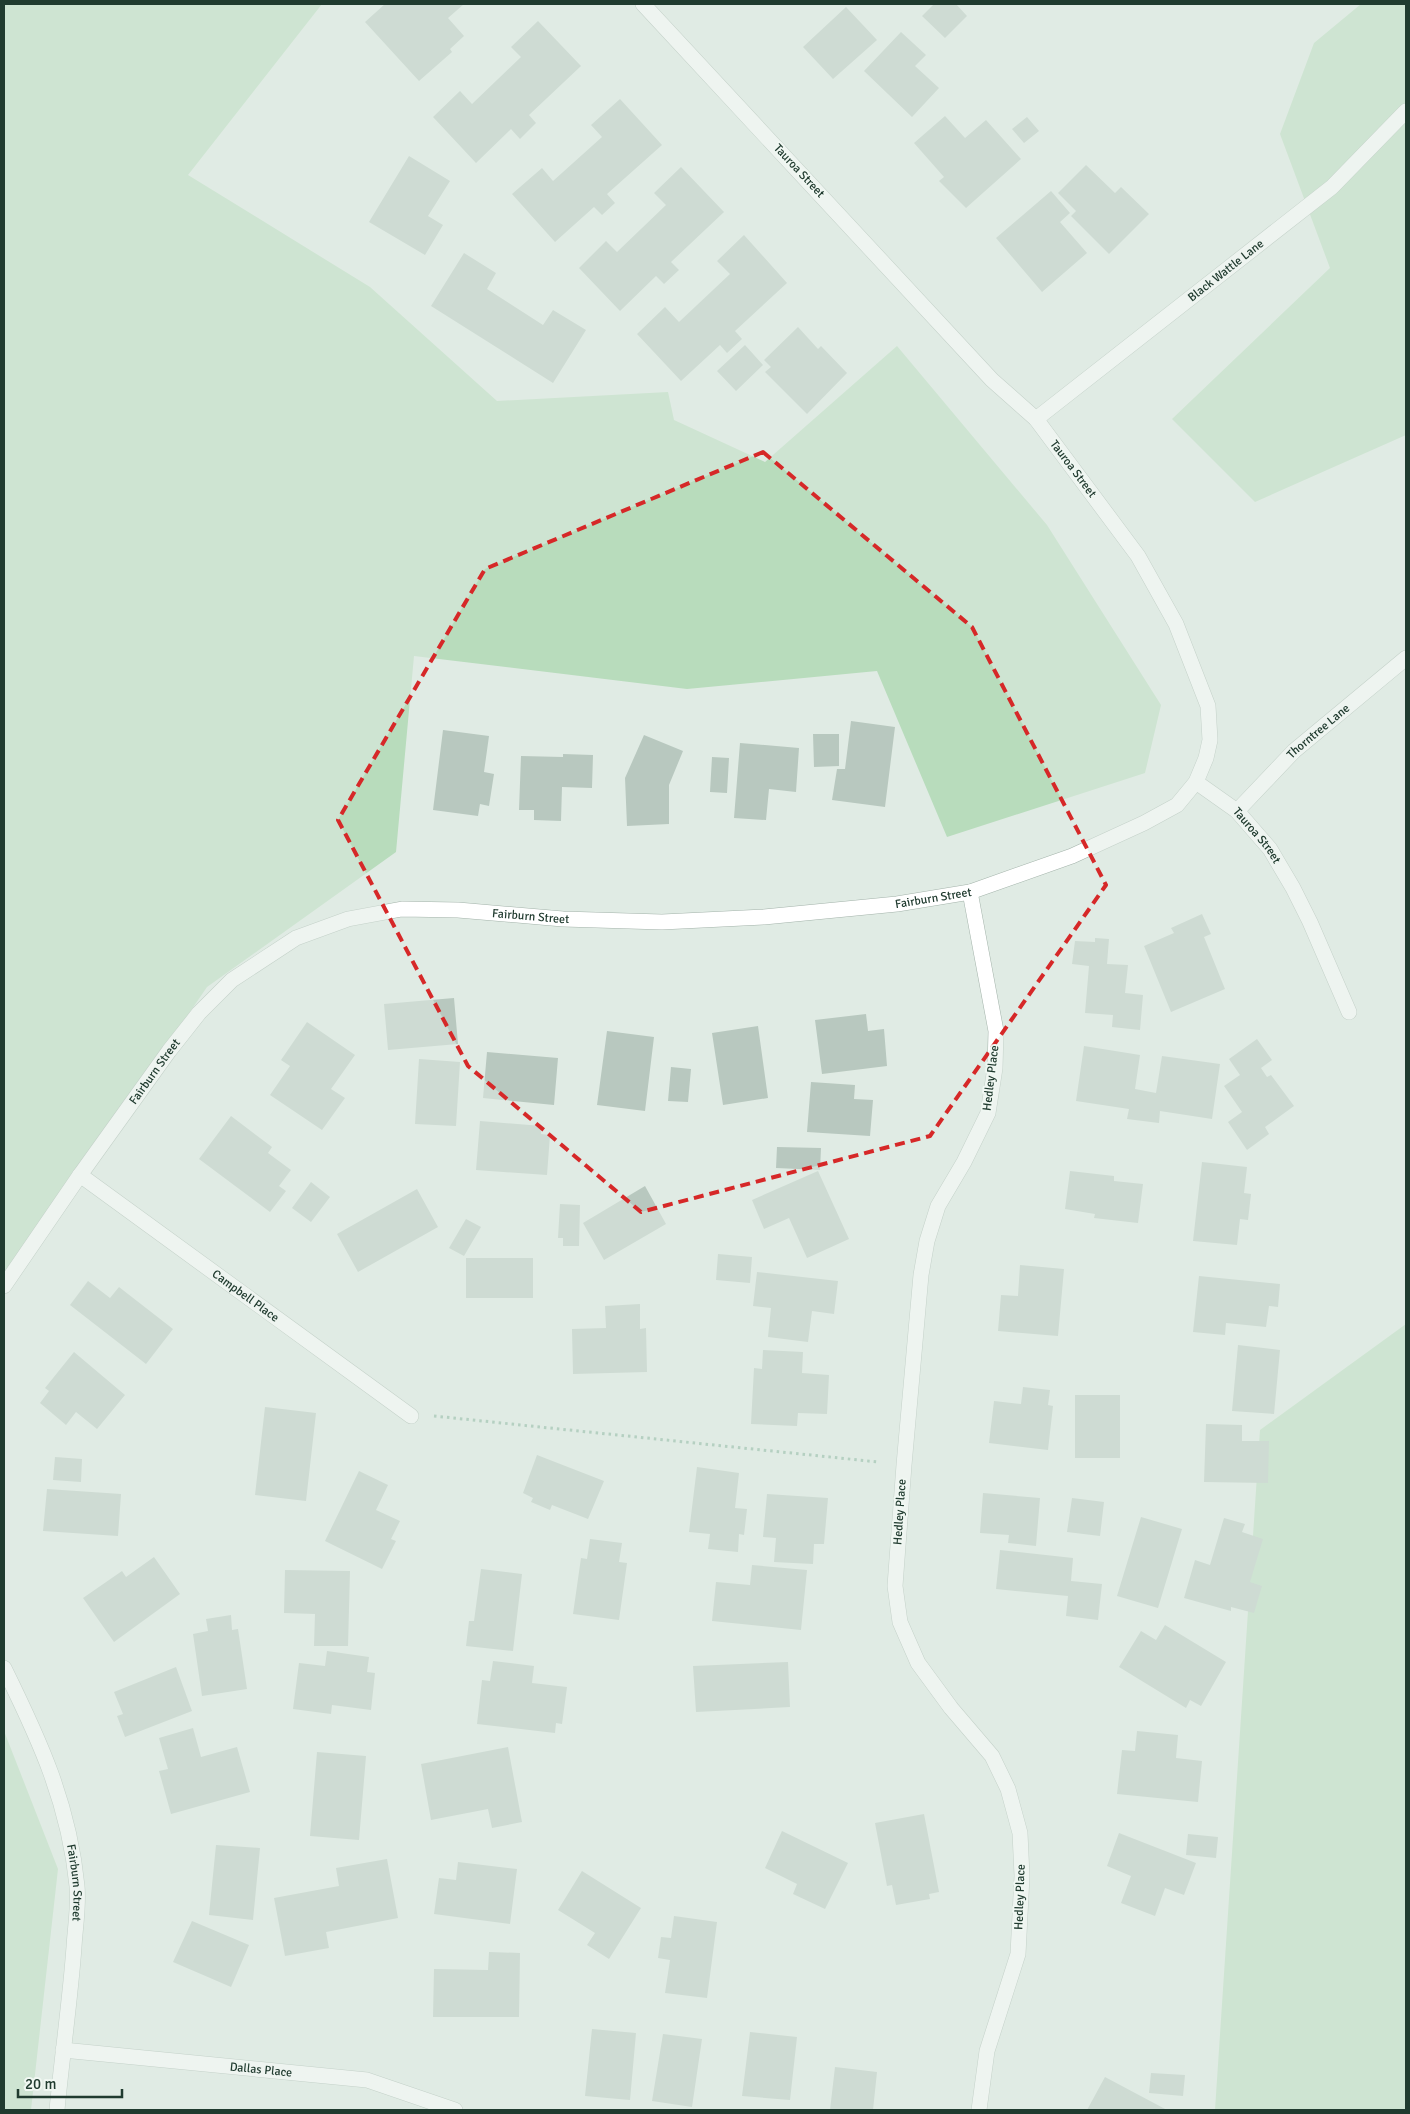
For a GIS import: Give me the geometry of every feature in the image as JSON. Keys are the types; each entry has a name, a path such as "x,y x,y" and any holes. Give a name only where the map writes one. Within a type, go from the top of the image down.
{"street":[{"name":"Tauroa Street","path":"642,4 656,16 992,380 1036,420 1138,556 1176,624 1208,706 1210,740 1206,758 1196,782 1237,811 1270,849 1310,922 1349,1012"},
{"name":"Black Wattle Lane","path":"1036,420 1332,187 1406,111"},
{"name":"Thorntree Lane","path":"1237,811 1294,752 1406,658"},
{"name":"Fairburn Street","path":"4,1286 80,1175 169,1051 199,1013 232,980 296,938 348,920 402,909 458,910 563,920 662,922 764,917 888,905 970,892 1072,856 1144,823 1177,805 1196,782"},
{"name":"Hedley Place","path":"970,892 996,1031 995,1068 988,1113 964,1162 938,1206 927,1240 921,1275 895,1586 900,1622 918,1664 992,1756 1008,1790 1020,1833 1022,1876 1018,1954 987,2051 979,2110"},
{"name":"Campbell Place","path":"80,1175 411,1416"},
{"name":"Fairburn Street","path":"4,1668 35,1730 54,1778 69,1828 77,1888 71,1984 57,2110"},
{"name":"Dallas Place","path":"63,2050 368,2080 455,2110"}],"path":[{"path":"411,1416 446,1416 904,1465"}],"highlighted area":[{"path":"763,452 972,627 1106,885 930,1136 641,1212 468,1066 338,820 485,569"}],"green space":[{"path":"4,4 322,4 188,175 370,287 497,401 668,392 674,420 765,462 897,346 1047,525 1161,705 1145,773 947,837 877,671 687,689 414,656 396,852 207,987 4,1283"},
{"path":"1361,4 1406,4 1406,435 1255,502 1172,419 1330,268 1280,134 1314,43"},
{"path":"1406,1324 1406,2110 1215,2110 1260,1430"},
{"path":"4,1731 58,1869 31,2110 4,2110"}],"building":[{"path":"385,4 464,4 448,18 464,36 450,49 452,52 419,81 365,22"},
{"path":"934,4 956,4 967,16 945,38 922,16"},
{"path":"846,7 877,40 833,79 803,47"},
{"path":"538,21 581,66 529,115 536,123 520,139 511,129 476,163 433,117 460,91 472,104 521,57 511,47"},
{"path":"901,32 926,55 915,66 939,88 912,117 864,71"},
{"path":"620,99 662,145 607,194 615,203 602,215 594,207 555,242 512,194 542,168 553,181 602,137 591,125"},
{"path":"945,116 965,138 986,120 1021,159 966,208 939,181 944,177 914,143"},
{"path":"1027,117 1039,131 1024,143 1012,129"},
{"path":"409,156 450,181 428,216 443,225 425,255 369,222"},
{"path":"1086,165 1115,193 1121,187 1149,214 1109,254 1071,216 1076,211 1058,193"},
{"path":"681,167 724,212 671,262 679,270 664,284 656,276 620,311 579,268 606,241 617,252 666,205 654,193"},
{"path":"1051,191 1070,213 1060,222 1087,253 1042,292 996,238"},
{"path":"744,235 787,283 735,331 742,339 727,353 720,345 681,381 637,334 665,307 679,322 730,274 717,261"},
{"path":"464,253 496,273 487,289 543,325 553,310 586,330 553,383 431,306"},
{"path":"798,327 818,349 821,346 847,373 807,414 765,372 771,367 764,360"},
{"path":"745,345 763,365 736,391 717,371"},
{"path":"851,721 895,727 885,807 832,800 837,769 845,769"},
{"path":"443,730 489,736 484,772 494,774 489,806 480,804 478,816 433,810"},
{"path":"813,734 839,734 839,766 814,767"},
{"path":"644,735 683,751 669,785 669,824 627,826 625,778"},
{"path":"740,743 799,748 796,792 769,789 766,820 734,818"},
{"path":"563,754 593,755 592,788 562,787 561,821 534,820 534,810 519,810 521,756 563,757"},
{"path":"712,757 729,758 727,793 710,792"},
{"path":"1202,914 1211,934 1204,937 1225,989 1171,1012 1144,946 1174,933 1171,928"},
{"path":"1095,938 1109,939 1107,964 1128,965 1125,993 1143,995 1140,1030 1112,1027 1113,1015 1085,1013 1089,966 1072,964 1075,941 1095,942"},
{"path":"454,998 458,1044 388,1050 384,1004"},
{"path":"866,1014 868,1031 884,1029 887,1066 822,1074 815,1020"},
{"path":"307,1022 355,1055 331,1089 345,1098 322,1130 270,1095 290,1066 281,1060"},
{"path":"758,1026 768,1098 723,1105 712,1033"},
{"path":"607,1031 654,1037 645,1111 597,1105"},
{"path":"1257,1039 1272,1060 1261,1068 1267,1077 1271,1075 1294,1106 1265,1127 1269,1134 1247,1150 1228,1122 1242,1112 1224,1086 1240,1075 1229,1059"},
{"path":"1084,1046 1140,1055 1135,1089 1156,1093 1162,1056 1220,1064 1212,1119 1160,1111 1159,1123 1127,1119 1129,1109 1076,1101"},
{"path":"487,1052 558,1058 554,1105 483,1098"},
{"path":"419,1059 460,1062 456,1126 415,1124"},
{"path":"671,1067 691,1069 688,1102 668,1101"},
{"path":"811,1082 855,1085 854,1099 873,1100 870,1136 807,1132"},
{"path":"231,1116 272,1147 268,1153 291,1170 279,1186 286,1191 270,1212 199,1159"},
{"path":"480,1121 542,1126 541,1134 550,1135 547,1175 476,1170"},
{"path":"777,1147 821,1148 820,1170 776,1168"},
{"path":"1202,1162 1247,1167 1244,1193 1251,1194 1248,1220 1240,1219 1237,1245 1193,1241"},
{"path":"818,1171 849,1239 807,1258 789,1218 764,1229 752,1200"},
{"path":"1070,1171 1114,1176 1114,1181 1143,1184 1138,1223 1094,1218 1095,1214 1065,1209"},
{"path":"311,1182 330,1197 311,1222 292,1208"},
{"path":"645,1186 666,1224 604,1260 583,1223"},
{"path":"417,1189 438,1227 358,1272 337,1234"},
{"path":"560,1204 580,1205 579,1246 563,1246 563,1238 558,1238"},
{"path":"466,1219 481,1227 464,1256 449,1248"},
{"path":"718,1254 752,1257 750,1283 716,1280"},
{"path":"466,1258 533,1258 533,1298 466,1298"},
{"path":"1020,1265 1064,1269 1058,1336 998,1331 1001,1295 1018,1296"},
{"path":"757,1272 838,1281 834,1314 812,1311 808,1342 768,1337 771,1308 753,1306"},
{"path":"1199,1276 1280,1284 1278,1307 1269,1306 1266,1327 1226,1323 1225,1335 1193,1332"},
{"path":"88,1281 110,1298 119,1287 173,1329 146,1364 70,1305"},
{"path":"640,1304 640,1329 646,1328 647,1372 573,1374 572,1329 606,1328 605,1306"},
{"path":"1238,1345 1280,1350 1274,1414 1232,1411"},
{"path":"763,1350 803,1352 802,1373 829,1375 827,1414 798,1413 797,1426 751,1424 754,1368 762,1369"},
{"path":"74,1352 125,1395 97,1429 76,1412 66,1425 40,1403 49,1391 45,1388"},
{"path":"1023,1387 1050,1390 1048,1405 1053,1406 1048,1450 989,1443 994,1401 1021,1404"},
{"path":"1075,1395 1120,1395 1120,1458 1075,1458"},
{"path":"265,1407 316,1413 306,1501 255,1495"},
{"path":"1206,1424 1242,1425 1242,1441 1269,1441 1268,1483 1204,1482"},
{"path":"537,1455 604,1481 588,1519 552,1505 550,1510 531,1502 533,1498 523,1493"},
{"path":"55,1457 82,1459 81,1482 53,1480"},
{"path":"697,1467 739,1473 735,1508 747,1509 744,1535 739,1534 738,1552 708,1549 710,1534 689,1532"},
{"path":"359,1471 388,1485 376,1510 400,1521 391,1539 396,1541 382,1569 325,1541"},
{"path":"47,1489 121,1494 118,1536 43,1531"},
{"path":"983,1493 1040,1498 1036,1546 1008,1543 1009,1535 980,1533"},
{"path":"767,1494 828,1498 824,1544 814,1544 813,1564 774,1562 776,1538 763,1537"},
{"path":"1072,1498 1104,1502 1100,1536 1067,1532"},
{"path":"1141,1517 1182,1529 1158,1608 1117,1596"},
{"path":"1224,1518 1245,1524 1242,1532 1263,1539 1250,1582 1262,1586 1254,1613 1231,1607 1231,1611 1184,1598 1195,1560 1210,1565"},
{"path":"590,1539 622,1543 619,1562 627,1563 619,1620 573,1614 581,1558 587,1559"},
{"path":"1000,1550 1073,1558 1071,1581 1102,1584 1098,1620 1066,1616 1068,1596 996,1589"},
{"path":"154,1557 180,1594 114,1642 83,1598 122,1571 126,1577"},
{"path":"752,1565 807,1570 801,1630 712,1621 716,1582 750,1585"},
{"path":"481,1569 522,1574 513,1651 466,1646 469,1621 474,1621"},
{"path":"285,1570 350,1571 348,1646 314,1646 315,1614 284,1613"},
{"path":"231,1615 232,1630 238,1629 247,1689 202,1696 193,1634 208,1631 206,1619"},
{"path":"1165,1625 1226,1662 1201,1706 1190,1700 1186,1708 1119,1667 1141,1631 1156,1640"},
{"path":"327,1651 369,1657 367,1672 375,1673 371,1710 332,1705 331,1714 293,1709 299,1663 325,1666"},
{"path":"493,1661 534,1666 532,1683 567,1687 562,1724 556,1723 555,1733 477,1724 482,1680 490,1681"},
{"path":"788,1662 790,1707 696,1712 693,1666"},
{"path":"176,1667 192,1711 125,1737 117,1716 123,1714 114,1692"},
{"path":"193,1728 201,1757 237,1747 250,1792 171,1814 159,1771 168,1769 159,1738"},
{"path":"1137,1731 1178,1735 1176,1758 1202,1761 1198,1802 1117,1794 1122,1750 1135,1751"},
{"path":"508,1747 522,1822 492,1828 488,1809 431,1820 421,1764"},
{"path":"317,1752 366,1756 359,1840 310,1836"},
{"path":"924,1814 939,1892 929,1894 930,1899 896,1905 892,1885 887,1886 875,1823"},
{"path":"782,1831 848,1863 825,1909 793,1894 797,1884 765,1868"},
{"path":"1119,1833 1196,1863 1184,1895 1165,1888 1155,1916 1121,1903 1131,1876 1107,1866"},
{"path":"1188,1834 1218,1837 1216,1858 1186,1855"},
{"path":"216,1845 260,1848 253,1920 209,1915"},
{"path":"387,1859 398,1918 326,1932 329,1948 285,1956 274,1898 339,1886 336,1868"},
{"path":"458,1862 517,1869 510,1924 434,1914 439,1878 456,1880"},
{"path":"582,1871 641,1908 609,1959 587,1945 595,1933 558,1910"},
{"path":"674,1916 717,1922 707,1998 665,1993 670,1960 658,1958 661,1937 671,1938"},
{"path":"192,1921 249,1945 231,1987 173,1962"},
{"path":"489,1952 520,1953 519,2017 433,2017 434,1969 488,1970"},
{"path":"592,2029 636,2033 630,2100 585,2096"},
{"path":"750,2032 797,2037 790,2100 742,2096"},
{"path":"663,2034 702,2039 692,2107 652,2101"},
{"path":"835,2067 877,2072 873,2110 830,2110"},
{"path":"1151,2073 1185,2075 1183,2096 1149,2093"},
{"path":"1105,2077 1167,2110 1087,2110"}]}
